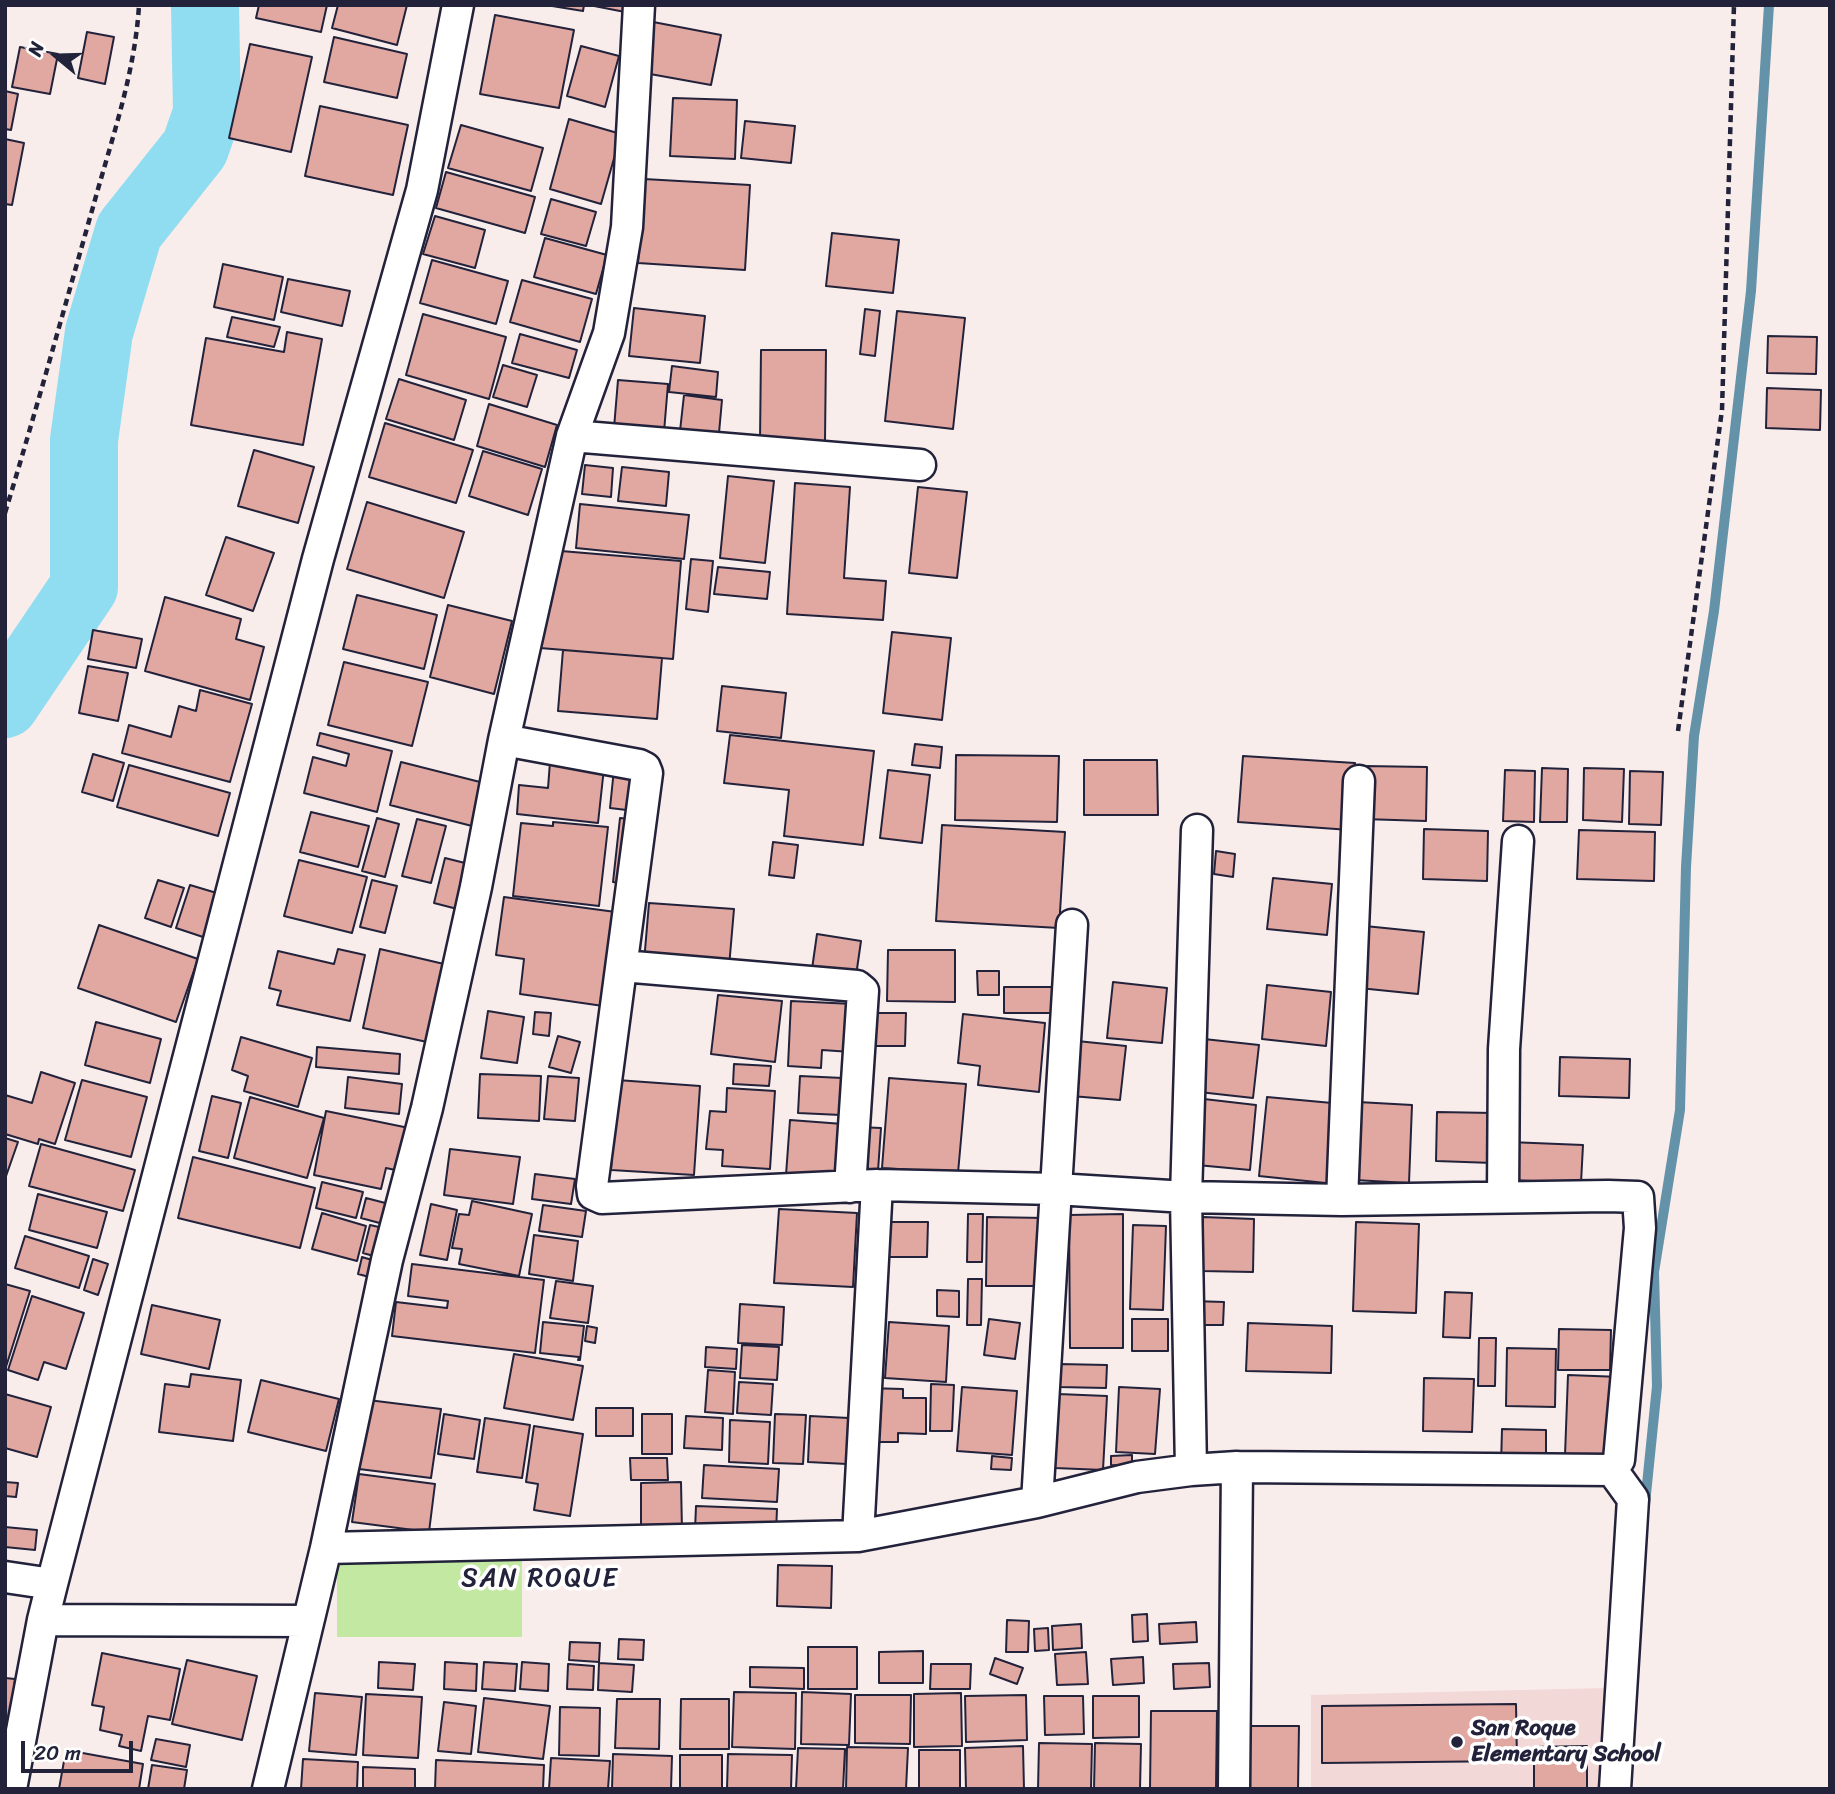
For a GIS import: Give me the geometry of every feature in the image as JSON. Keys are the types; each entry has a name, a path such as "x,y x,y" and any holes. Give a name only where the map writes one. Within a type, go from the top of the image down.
{"street":[{"path":"11,1789 52,1584 318,559 422,190 458,5"},
{"path":"268,1789 326,1548 387,1260 427,1108 473,900 504,740 572,436 609,333 627,228 639,5"},
{"path":"572,436 920,465"},
{"path":"504,740 639,765 645,768 647,773 593,1194 603,1198 864,1186 1056,1189 1186,1197 1342,1200 1608,1196 1638,1198 1640,1228 1619,1460 1612,1470"},
{"path":"1342,1200 1359,781"},
{"path":"1191,1470 1186,1197 1197,830"},
{"path":"1503,1197 1504,1049 1518,841"},
{"path":"1037,1502 1072,925"},
{"path":"622,966 857,986 863,992 864,1186 858,1536"},
{"path":"326,1548 858,1536 1037,1502 1136,1477 1237,1466 1612,1470"},
{"path":"1234,1789 1237,1466"},
{"path":"1612,1470 1633,1499 1615,1789"},
{"path":"5,1577 52,1584"},
{"path":"43,1620 308,1621"}],"path":[{"path":"5,513 124,95 138,27 139,5"},
{"path":"1678,731 1722,410 1734,5"}],"shaded area":[{"name":"San Roque Elementary School","path":"1606,1688 1601,1789 1311,1789 1311,1695"}],"green space":[{"path":"337,1551 522,1551 522,1637 337,1637"}],"building":[{"path":"259,5 327,5 321,32 256,18"},
{"path":"338,5 407,5 397,45 332,28"},
{"path":"546,5 584,5 583,11"},
{"path":"589,5 626,5 625,12"},
{"path":"495,15 574,30 559,108 480,94"},
{"path":"648,21 721,35 711,85 639,72"},
{"path":"87,32 114,37 105,84 78,78"},
{"path":"334,37 407,54 397,98 324,82"},
{"path":"250,44 312,57 291,152 229,138"},
{"path":"581,46 619,56 605,107 567,96"},
{"path":"20,47 58,54 50,94 12,87"},
{"path":"5,91 18,94 11,130 5,129"},
{"path":"673,98 737,100 735,159 670,156"},
{"path":"320,106 408,125 393,195 305,176"},
{"path":"569,119 621,134 601,204 550,189"},
{"path":"745,121 795,126 791,163 741,158"},
{"path":"461,125 543,148 531,191 448,168"},
{"path":"5,139 24,143 12,205 5,204"},
{"path":"446,172 535,197 525,233 436,208"},
{"path":"644,179 750,185 745,270 638,263"},
{"path":"551,199 596,212 586,246 541,234"},
{"path":"435,216 485,230 475,268 423,254"},
{"path":"832,233 899,240 893,293 826,286"},
{"path":"545,238 607,255 596,294 534,277"},
{"path":"432,260 508,281 496,324 420,303"},
{"path":"223,264 283,277 274,320 214,307"},
{"path":"288,279 350,291 342,326 281,312"},
{"path":"522,280 592,299 580,342 510,322"},
{"path":"634,308 705,316 700,363 629,356"},
{"path":"865,309 880,311 875,356 860,354"},
{"path":"897,311 965,318 953,429 885,421"},
{"path":"423,314 506,337 489,399 406,375"},
{"path":"232,317 280,327 274,347 227,337"},
{"path":"287,332 322,339 303,445 191,425 206,338 284,352"},
{"path":"520,334 577,350 569,378 512,363"},
{"path":"1768,336 1817,337 1816,374 1767,373"},
{"path":"761,350 826,350 825,441 760,441"},
{"path":"503,365 537,375 527,407 493,397"},
{"path":"672,366 718,372 716,397 669,392"},
{"path":"399,379 466,400 454,440 386,419"},
{"path":"618,380 668,384 664,432 614,428"},
{"path":"1767,388 1821,390 1820,430 1766,428"},
{"path":"684,395 722,400 718,444 679,440"},
{"path":"489,404 557,425 545,467 477,446"},
{"path":"385,423 473,450 456,503 369,477"},
{"path":"254,450 314,467 298,523 238,506"},
{"path":"483,451 542,469 528,515 469,496"},
{"path":"585,465 613,468 611,497 582,494"},
{"path":"622,467 669,472 666,506 618,501"},
{"path":"728,476 774,481 765,563 720,558"},
{"path":"795,483 850,487 844,578 886,581 883,620 787,614"},
{"path":"918,487 967,492 957,578 909,573"},
{"path":"367,502 464,532 444,598 347,569"},
{"path":"580,504 689,515 684,559 576,548"},
{"path":"226,537 274,553 253,611 206,595"},
{"path":"549,550 681,561 673,659 540,648"},
{"path":"691,559 713,561 708,612 686,609"},
{"path":"718,567 770,572 767,599 714,594"},
{"path":"357,595 437,615 424,669 343,649"},
{"path":"165,597 241,619 236,639 264,647 250,700 145,671"},
{"path":"448,605 512,621 494,694 430,677"},
{"path":"93,630 142,639 136,668 88,659"},
{"path":"892,632 951,638 942,720 883,713"},
{"path":"563,650 662,658 657,719 558,711"},
{"path":"344,662 428,682 412,746 328,725"},
{"path":"88,666 128,673 118,721 79,713"},
{"path":"722,686 786,693 781,738 717,731"},
{"path":"200,690 252,704 230,782 122,753 129,725 171,737 179,706 196,711"},
{"path":"320,733 392,751 377,812 304,793 313,757 346,766 349,754 317,745"},
{"path":"730,735 874,751 863,845 784,836 789,790 724,783"},
{"path":"915,744 942,747 940,768 912,765"},
{"path":"93,754 124,763 113,801 82,792"},
{"path":"956,755 1059,756 1057,822 955,820"},
{"path":"1243,756 1355,763 1350,830 1238,822"},
{"path":"1084,760 1157,760 1158,815 1084,815"},
{"path":"401,762 484,783 472,826 390,805"},
{"path":"550,762 604,768 598,823 517,814 519,785 548,788"},
{"path":"129,765 230,793 218,836 117,807"},
{"path":"1364,766 1427,767 1426,821 1363,819"},
{"path":"1542,768 1568,769 1567,822 1540,822"},
{"path":"1584,768 1624,769 1622,822 1583,820"},
{"path":"614,769 640,772 635,811 610,808"},
{"path":"888,770 930,775 922,843 880,838"},
{"path":"1505,770 1535,771 1534,822 1503,821"},
{"path":"1630,771 1663,772 1661,825 1629,824"},
{"path":"311,812 369,826 358,867 300,852"},
{"path":"377,818 399,824 385,877 362,871"},
{"path":"620,818 638,820 631,885 613,882"},
{"path":"417,819 446,826 431,883 402,876"},
{"path":"553,822 608,827 599,906 513,896 521,823 553,826"},
{"path":"942,825 1065,832 1059,928 936,921"},
{"path":"1424,829 1488,831 1487,881 1423,879"},
{"path":"1579,830 1655,832 1654,881 1577,879"},
{"path":"773,842 798,845 794,878 769,875"},
{"path":"1216,851 1235,854 1233,877 1214,874"},
{"path":"445,858 473,865 461,910 434,903"},
{"path":"299,860 367,877 352,933 284,916"},
{"path":"1273,878 1332,884 1327,935 1267,929"},
{"path":"158,880 184,888 171,927 145,918"},
{"path":"372,880 397,886 385,933 360,927"},
{"path":"190,885 220,894 206,938 176,928"},
{"path":"504,897 623,913 610,1007 520,994 524,959 496,955"},
{"path":"649,903 734,909 729,967 644,962"},
{"path":"99,925 198,959 176,1022 78,988"},
{"path":"1365,926 1424,932 1418,994 1359,988"},
{"path":"817,934 861,941 856,976 812,969"},
{"path":"338,949 365,955 350,1021 277,1005 281,991 269,988 278,951 334,964"},
{"path":"380,949 444,964 427,1042 363,1028"},
{"path":"888,950 955,950 955,1002 887,1001"},
{"path":"977,971 999,971 999,995 978,995"},
{"path":"1113,982 1167,988 1162,1043 1107,1038"},
{"path":"1267,985 1331,992 1326,1046 1262,1039"},
{"path":"1004,987 1055,987 1054,1013 1004,1013"},
{"path":"718,995 782,1001 775,1062 711,1054"},
{"path":"791,1001 853,1004 851,1052 822,1050 821,1068 788,1066"},
{"path":"488,1011 524,1017 517,1063 481,1058"},
{"path":"535,1012 551,1013 549,1036 533,1034"},
{"path":"872,1013 906,1013 905,1046 872,1046"},
{"path":"963,1014 1045,1023 1039,1092 978,1085 980,1066 958,1063"},
{"path":"96,1022 161,1039 150,1083 85,1065"},
{"path":"558,1036 580,1042 571,1073 549,1067"},
{"path":"241,1037 312,1058 298,1107 244,1091 248,1076 232,1070"},
{"path":"1204,1039 1259,1045 1253,1098 1199,1092"},
{"path":"1077,1041 1126,1046 1120,1100 1071,1096"},
{"path":"317,1047 400,1054 399,1074 316,1067"},
{"path":"1560,1057 1630,1059 1629,1098 1559,1096"},
{"path":"734,1064 771,1066 769,1086 733,1084"},
{"path":"41,1072 75,1083 55,1144 39,1139 38,1144 5,1134 5,1095 32,1103"},
{"path":"480,1074 541,1076 539,1121 478,1118"},
{"path":"548,1076 579,1078 575,1121 544,1119"},
{"path":"800,1076 843,1078 841,1115 798,1113"},
{"path":"348,1077 402,1084 399,1114 345,1108"},
{"path":"889,1078 966,1084 958,1173 882,1168"},
{"path":"82,1080 147,1097 131,1157 65,1140"},
{"path":"617,1080 700,1086 694,1175 611,1170"},
{"path":"727,1088 775,1091 770,1169 722,1166 723,1150 706,1149 710,1111 726,1112"},
{"path":"212,1096 241,1103 228,1158 199,1151"},
{"path":"250,1097 324,1118 307,1178 234,1158"},
{"path":"1267,1097 1343,1104 1335,1184 1259,1176"},
{"path":"1204,1099 1256,1105 1250,1170 1197,1165"},
{"path":"1358,1102 1412,1105 1409,1183 1354,1180"},
{"path":"326,1111 409,1128 400,1171 386,1168 381,1189 314,1175"},
{"path":"1437,1112 1494,1113 1493,1163 1436,1161"},
{"path":"790,1120 843,1124 839,1179 786,1175"},
{"path":"858,1127 881,1128 878,1171 856,1169"},
{"path":"5,1138 18,1142 5,1179"},
{"path":"1509,1142 1583,1145 1581,1183 1508,1180"},
{"path":"41,1144 135,1170 123,1211 29,1186"},
{"path":"450,1149 520,1157 513,1204 444,1195"},
{"path":"193,1157 315,1188 300,1248 178,1218"},
{"path":"535,1174 575,1179 571,1204 532,1199"},
{"path":"322,1182 363,1192 356,1218 316,1208"},
{"path":"38,1194 107,1212 97,1248 29,1230"},
{"path":"366,1198 393,1205 387,1225 361,1218"},
{"path":"472,1201 532,1214 519,1276 459,1264 462,1249 452,1248 459,1214 469,1215"},
{"path":"431,1204 457,1210 447,1260 420,1255"},
{"path":"543,1205 586,1211 582,1237 539,1231"},
{"path":"779,1209 857,1213 853,1287 774,1283"},
{"path":"322,1213 366,1226 357,1261 312,1249"},
{"path":"968,1214 983,1214 982,1262 967,1262"},
{"path":"1123,1214 1123,1348 1070,1348 1069,1215"},
{"path":"987,1217 1045,1218 1045,1286 986,1286"},
{"path":"1203,1217 1254,1219 1253,1272 1201,1271"},
{"path":"882,1222 928,1222 927,1257 881,1257"},
{"path":"1356,1222 1419,1224 1416,1313 1353,1311"},
{"path":"370,1225 392,1230 384,1259 363,1253"},
{"path":"1133,1225 1166,1226 1163,1310 1130,1309"},
{"path":"534,1235 578,1241 573,1281 529,1274"},
{"path":"25,1236 89,1256 79,1288 15,1268"},
{"path":"362,1257 382,1263 377,1279 358,1274"},
{"path":"93,1259 108,1264 98,1295 84,1290"},
{"path":"412,1264 544,1280 535,1353 392,1336 396,1302 447,1308 448,1301 408,1296"},
{"path":"968,1279 982,1279 981,1325 967,1325"},
{"path":"556,1281 593,1286 588,1323 550,1318"},
{"path":"5,1284 30,1291 5,1370"},
{"path":"937,1290 959,1291 959,1317 937,1316"},
{"path":"1445,1292 1472,1293 1470,1338 1443,1337"},
{"path":"32,1296 84,1313 66,1369 44,1362 38,1380 8,1370"},
{"path":"1192,1301 1224,1302 1223,1325 1191,1325"},
{"path":"740,1304 784,1307 782,1345 738,1343"},
{"path":"152,1305 220,1320 209,1369 141,1354"},
{"path":"989,1319 1020,1323 1015,1359 984,1355"},
{"path":"1132,1319 1168,1319 1168,1351 1132,1351"},
{"path":"543,1322 584,1326 580,1360 579,1357 540,1353"},
{"path":"889,1322 949,1326 946,1382 885,1378"},
{"path":"1248,1323 1332,1326 1331,1373 1246,1371"},
{"path":"587,1326 597,1328 595,1343 585,1341"},
{"path":"1559,1329 1611,1330 1610,1370 1558,1370"},
{"path":"1479,1338 1496,1338 1495,1386 1478,1386"},
{"path":"742,1345 779,1347 777,1380 740,1378"},
{"path":"706,1347 737,1349 736,1369 705,1367"},
{"path":"1507,1348 1556,1349 1555,1407 1506,1406"},
{"path":"514,1354 583,1366 573,1420 504,1408"},
{"path":"1059,1364 1107,1365 1106,1388 1058,1387"},
{"path":"708,1370 735,1372 733,1414 705,1412"},
{"path":"191,1374 241,1380 233,1441 159,1432 165,1384 189,1387"},
{"path":"1568,1375 1621,1377 1617,1457 1565,1455"},
{"path":"1424,1378 1474,1379 1472,1432 1423,1431"},
{"path":"261,1380 339,1399 326,1451 248,1432"},
{"path":"739,1382 773,1384 771,1415 737,1413"},
{"path":"931,1384 954,1385 952,1431 930,1431"},
{"path":"962,1387 1017,1391 1012,1455 957,1451"},
{"path":"1119,1387 1160,1389 1155,1454 1116,1452"},
{"path":"867,1388 903,1389 903,1398 926,1398 926,1434 898,1433 898,1442 866,1442"},
{"path":"5,1394 51,1407 37,1457 5,1448"},
{"path":"1058,1394 1107,1396 1103,1470 1055,1468"},
{"path":"368,1400 441,1409 431,1478 359,1469"},
{"path":"596,1408 633,1408 633,1436 596,1436"},
{"path":"444,1414 480,1420 474,1459 438,1454"},
{"path":"642,1414 672,1414 672,1454 642,1454"},
{"path":"775,1414 806,1415 803,1464 773,1463"},
{"path":"686,1416 723,1418 722,1450 684,1448"},
{"path":"810,1416 849,1418 847,1464 808,1462"},
{"path":"485,1418 530,1425 522,1478 477,1472"},
{"path":"730,1420 770,1422 768,1464 729,1462"},
{"path":"534,1426 583,1434 570,1516 534,1510 538,1484 526,1482"},
{"path":"1502,1429 1546,1430 1546,1467 1501,1465"},
{"path":"1132,1455 1132,1466 1111,1465 1111,1456"},
{"path":"992,1456 1012,1458 1011,1470 991,1469"},
{"path":"630,1458 667,1458 668,1480 631,1480"},
{"path":"704,1465 779,1469 777,1502 702,1498"},
{"path":"359,1474 435,1484 429,1532 352,1522"},
{"path":"5,1482 18,1483 16,1497 5,1496"},
{"path":"681,1482 682,1530 641,1531 641,1483"},
{"path":"696,1506 777,1509 776,1532 695,1530"},
{"path":"5,1527 37,1530 35,1550 5,1547"},
{"path":"778,1565 832,1566 831,1608 777,1606"},
{"path":"1147,1614 1148,1641 1133,1642 1132,1615"},
{"path":"1007,1620 1029,1621 1028,1652 1006,1652"},
{"path":"1196,1622 1197,1642 1160,1644 1159,1624"},
{"path":"1081,1624 1082,1648 1053,1650 1052,1626"},
{"path":"1048,1628 1049,1650 1035,1651 1034,1629"},
{"path":"619,1639 644,1640 643,1660 618,1659"},
{"path":"570,1642 600,1643 599,1662 569,1660"},
{"path":"808,1647 857,1647 857,1689 808,1689"},
{"path":"923,1651 923,1683 879,1683 879,1652"},
{"path":"1086,1652 1088,1684 1057,1685 1055,1654"},
{"path":"102,1653 180,1669 170,1720 148,1716 141,1751 119,1746 122,1735 100,1730 104,1707 92,1705"},
{"path":"1143,1657 1144,1683 1113,1685 1111,1659"},
{"path":"995,1658 1023,1668 1017,1684 990,1674"},
{"path":"187,1660 257,1676 242,1740 172,1724"},
{"path":"379,1662 415,1664 413,1690 378,1688"},
{"path":"445,1662 477,1664 476,1691 444,1689"},
{"path":"484,1662 517,1664 515,1691 482,1689"},
{"path":"522,1662 549,1664 548,1691 520,1689"},
{"path":"599,1663 634,1665 632,1692 598,1690"},
{"path":"1209,1663 1210,1687 1174,1689 1173,1664"},
{"path":"568,1664 594,1666 593,1690 567,1689"},
{"path":"931,1664 971,1664 970,1689 930,1689"},
{"path":"750,1667 804,1668 804,1689 750,1687"},
{"path":"5,1678 15,1679 10,1741 5,1740"},
{"path":"734,1692 796,1693 795,1749 732,1747"},
{"path":"802,1692 851,1694 849,1745 801,1744"},
{"path":"315,1693 362,1697 356,1755 309,1751"},
{"path":"961,1693 962,1746 914,1747 914,1694"},
{"path":"366,1694 422,1697 418,1758 363,1755"},
{"path":"855,1695 911,1695 910,1744 855,1743"},
{"path":"1026,1695 1027,1740 966,1742 965,1696"},
{"path":"1044,1696 1083,1696 1084,1734 1045,1735"},
{"path":"1093,1696 1139,1696 1139,1737 1093,1738"},
{"path":"484,1698 550,1706 543,1759 478,1752"},
{"path":"617,1699 660,1699 659,1749 615,1748"},
{"path":"681,1699 729,1699 729,1749 680,1749"},
{"path":"444,1702 476,1706 471,1754 438,1751"},
{"path":"1516,1704 1517,1761 1322,1763 1322,1706"},
{"path":"560,1707 600,1708 599,1756 559,1755"},
{"path":"1151,1711 1217,1711 1216,1789 1150,1789"},
{"path":"1245,1726 1299,1726 1298,1789 1244,1789"},
{"path":"156,1739 190,1745 186,1767 151,1760"},
{"path":"1039,1743 1092,1744 1091,1789 1038,1789"},
{"path":"1095,1743 1141,1744 1140,1789 1094,1789"},
{"path":"1023,1746 1024,1789 966,1789 965,1748"},
{"path":"1587,1746 1587,1789 1534,1789 1534,1747"},
{"path":"847,1747 908,1748 906,1789 846,1789"},
{"path":"798,1748 845,1749 843,1789 796,1789"},
{"path":"66,1750 143,1764 139,1789 59,1789"},
{"path":"919,1750 960,1750 960,1789 919,1789"},
{"path":"613,1754 672,1756 671,1789 612,1789"},
{"path":"728,1754 792,1755 791,1789 727,1789"},
{"path":"680,1755 722,1755 722,1789 680,1789"},
{"path":"551,1758 610,1761 608,1789 549,1789"},
{"path":"303,1759 358,1762 357,1789 301,1789"},
{"path":"436,1760 544,1765 543,1789 435,1789"},
{"path":"152,1765 187,1770 184,1789 148,1789"},
{"path":"363,1767 415,1769 415,1789 363,1789"}],"waterway":[{"path":"5,704 84,587 84,440 99,332 129,231 195,148 207,113 205,5"},
{"path":"1645,1504 1657,1386 1654,1272 1680,1110 1686,867 1694,736 1714,611 1751,291 1769,5"}],"place":[{"name":"San Roque Elementary School","path":"1457,1742"}],"district":[{"name":"SAN ROQUE","path":"540,1579"}]}
